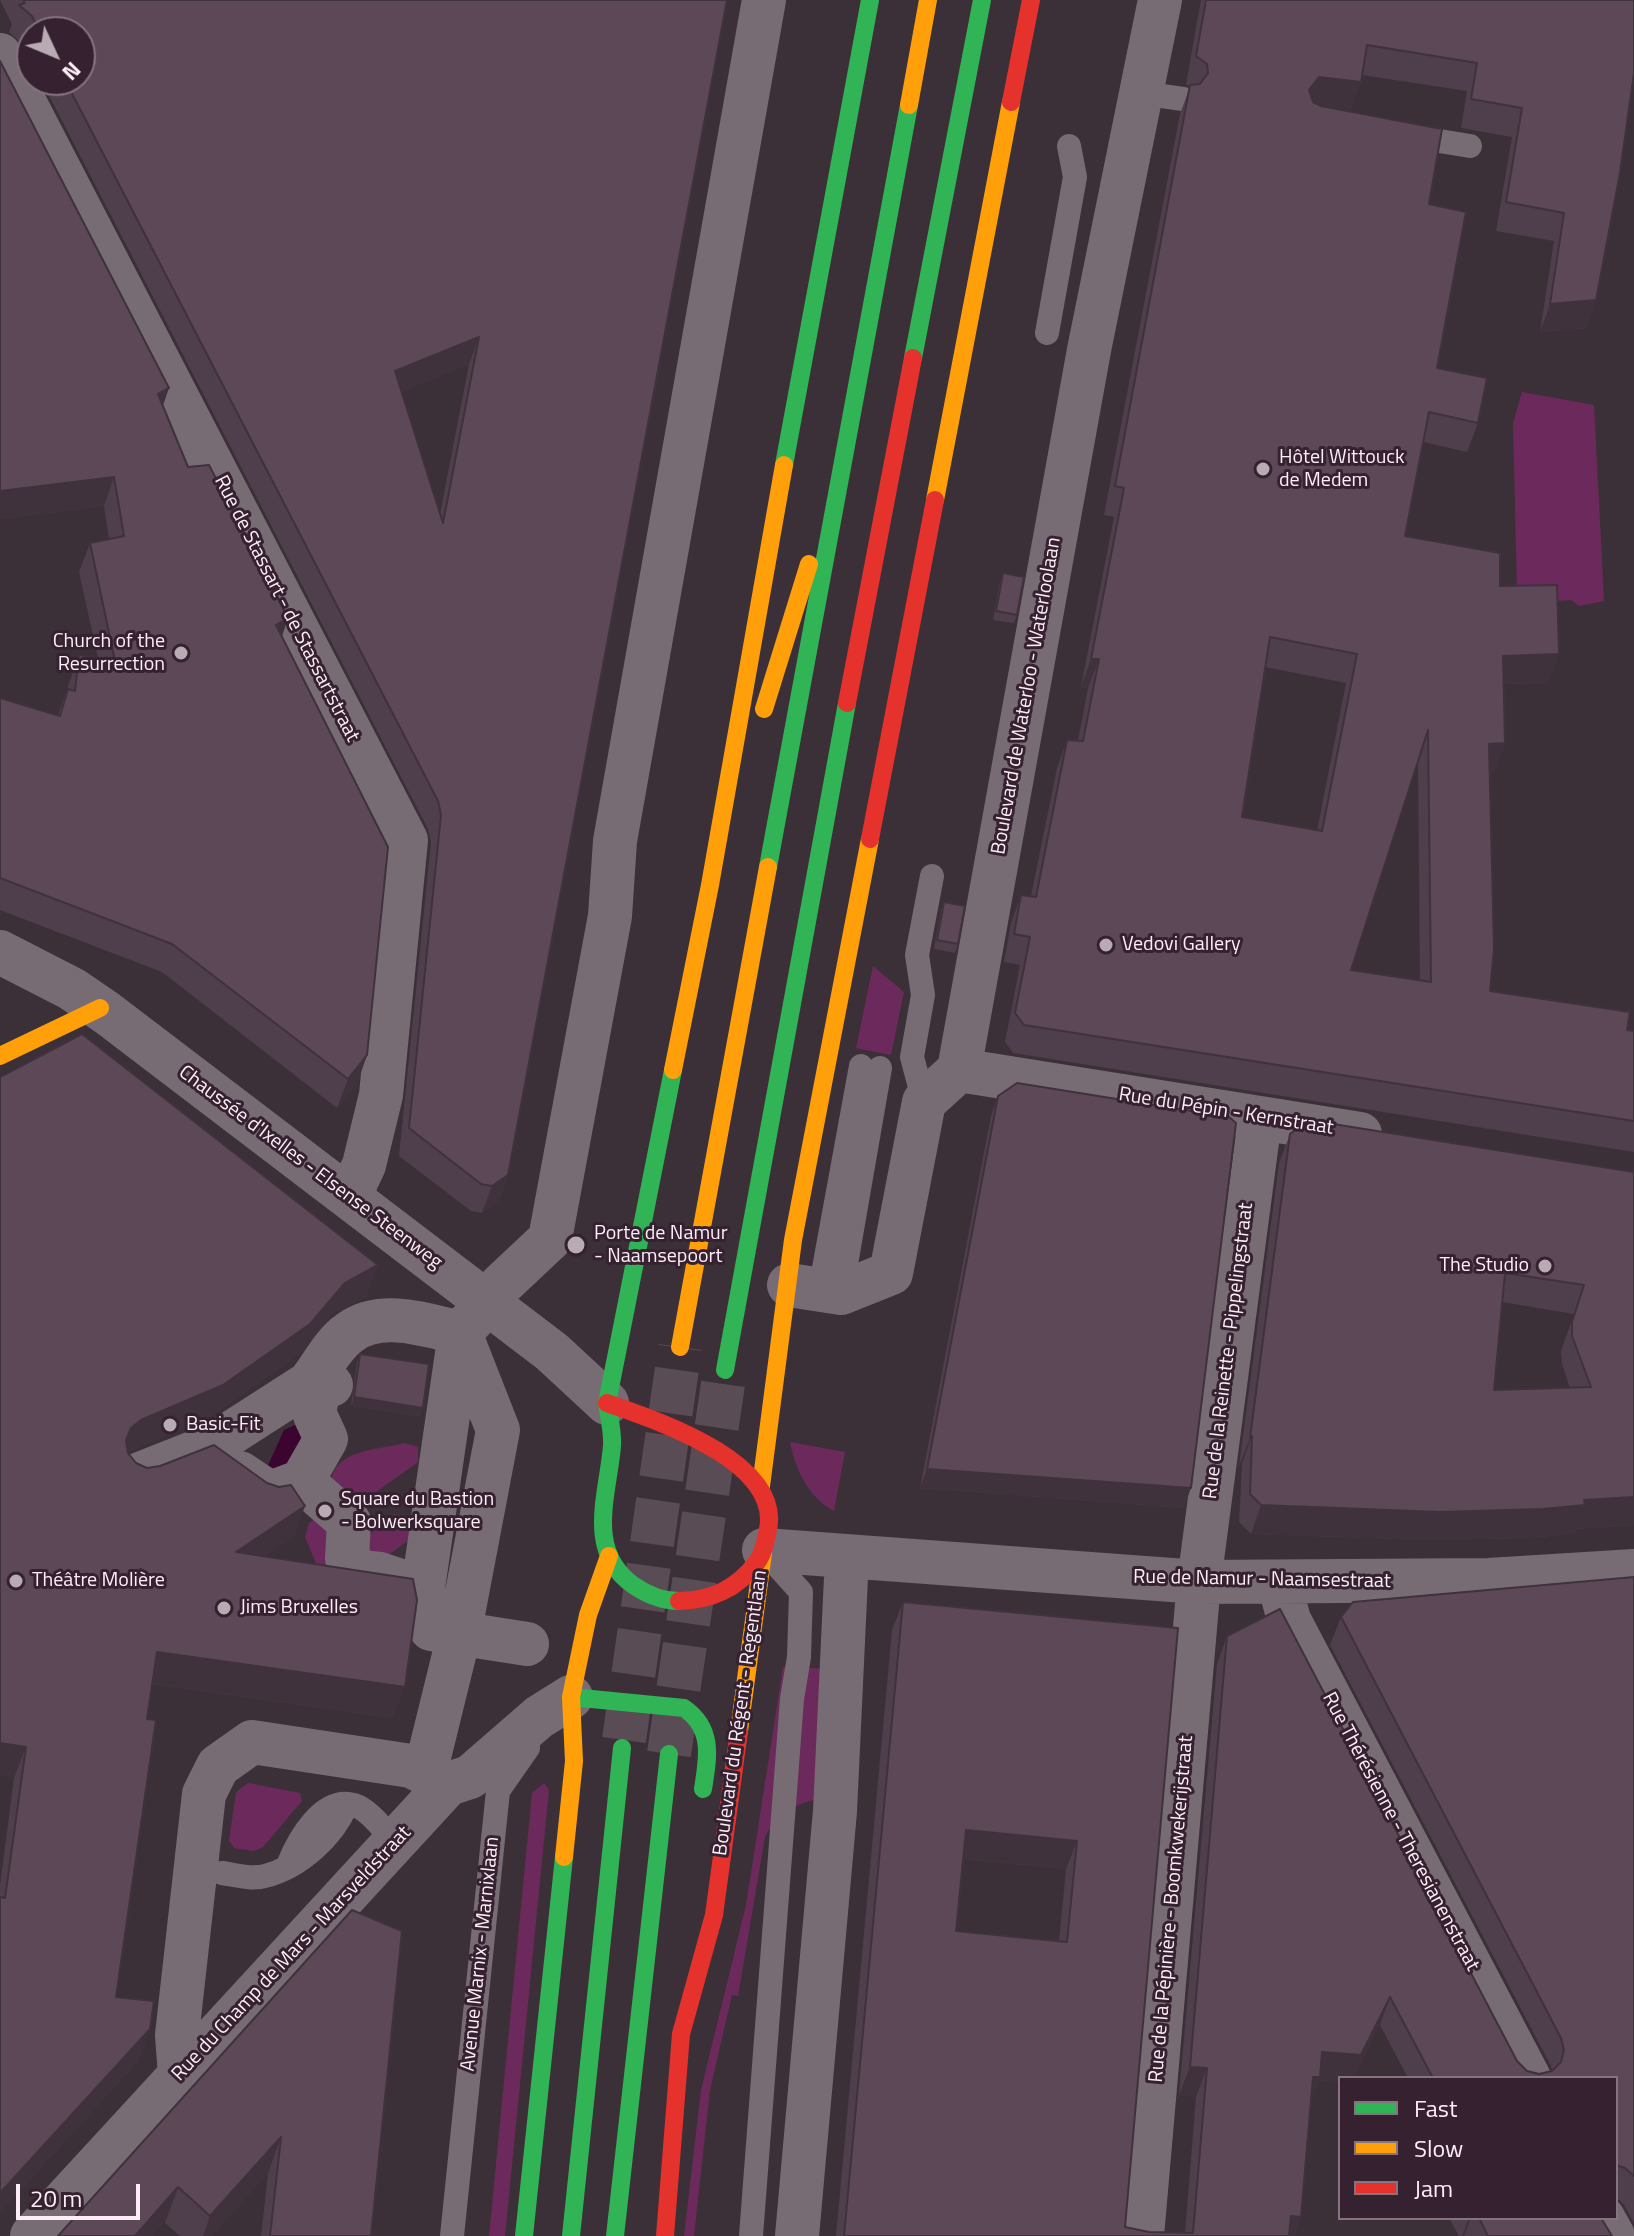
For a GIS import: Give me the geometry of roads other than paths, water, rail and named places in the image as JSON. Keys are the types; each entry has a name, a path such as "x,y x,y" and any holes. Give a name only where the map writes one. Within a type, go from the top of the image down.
{"main road":[{"path":"870,0 822,250 601,1523 609,1556 617,1569 642,1591 673,1602 719,1597 734,1589 746,1578 764,1550 769,1518 761,1486 766,1428 817,1290 793,1240 1031,0"},
{"path":"680,1347 928,0"},
{"path":"725,1370 827,806 982,0"},
{"path":"947,336 983,250"},
{"path":"897,541 893,466 929,380"},
{"path":"710,885 842,459"},
{"path":"899,586 903,662"},
{"path":"0,1056 100,1008"},
{"path":"620,1420 736,1464 761,1486"},
{"name":"Boulevard du Régent - Regentlaan","path":"665,2236 681,2034 714,1915 764,1550"},
{"name":"Avenue Marnix - Marnixlaan","path":"524,2236 574,1761 571,1697 588,1615 609,1556"},
{"path":"571,1697 684,1708 697,1715 705,1725 709,1744 702,1805"},
{"path":"571,2236 622,1748"},
{"path":"615,2236 669,1754"},
{"path":"681,2034 688,1942"}],"street":[{"path":"501,1285 550,1239 610,916 615,841 764,0"},
{"name":"Boulevard de Waterloo - Waterloolaan","path":"959,1070 1089,350 1162,96 1160,0"},
{"name":"Rue de Stassart - de Stassartstraat","path":"0,55 406,840 381,1095 364,1165 349,1197"},
{"name":"Chaussée d'Ixelles - Elsense Steenweg","path":"0,952 100,1008 552,1352 620,1420"},
{"path":"817,1290 891,1273 924,1102 959,1070"},
{"name":"Rue du Pépin - Kernstraat","path":"959,1070 1401,1140"},
{"name":"Rue de la Reinette - Pippelingstraat","path":"1199,1582 1260,1119"},
{"path":"216,1453 270,1493 302,1481 326,1439 318,1397 348,1333 397,1313 467,1326"},
{"path":"467,1326 416,1586 431,1629 527,1644"},
{"path":"180,2075 177,2035 204,1794 218,1766 252,1742 429,1770 459,1635 498,1430 467,1326"},
{"path":"140,1474 216,1453 318,1397"},
{"path":"302,1481 349,1522 347,1558 361,1572 380,1574 416,1586"},
{"path":"764,1550 847,1556 835,1811 797,2236"},
{"name":"Rue de Namur - Naamsestraat","path":"847,1556 1199,1582 1489,1580 1634,1571"},
{"name":"Rue de la Pépinière - Boomkwekerijstraat","path":"1142,2236 1199,1582"},
{"name":"Rue Thérésienne - Theresianenstraat","path":"1279,1582 1289,1620 1528,2076"},
{"name":"Rue du Champ de Mars - Marsveldstraat","path":"32,2236 396,1843 429,1770 470,1777 539,1717 571,1697"}],"lane":[{"path":"1392,133 1470,146"},
{"path":"1047,333 1075,177 1069,146"},
{"path":"924,1102 912,1057 923,995 917,955 932,876"},
{"path":"817,1290 871,1067"},
{"name":"Boulevard du Régent - Regentlaan","path":"751,2236 763,2124 792,1699 799,1657 801,1592 764,1550"},
{"name":"Avenue Marnix - Marnixlaan","path":"452,2236 498,1791 513,1766 571,1697"},
{"path":"222,1873 264,1877 312,1852 338,1825 347,1804 363,1810 396,1843"}],"tunnel":[{"path":"624,1740 680,1347"},
{"path":"669,1754 725,1370"}],"place":[{"name":"Hôtel Wittouck de Medem","path":"1263,469"},
{"name":"Church of the Resurrection","path":"181,653"},
{"name":"Vedovi Gallery","path":"1106,945"},
{"name":"Porte de Namur - Naamsepoort","path":"576,1245"},
{"name":"The Studio","path":"1545,1266"},
{"name":"Basic-Fit","path":"170,1425"},
{"name":"Square du Bastion - Bolwerksquare","path":"325,1511"},
{"name":"Théâtre Molière","path":"16,1581"},
{"name":"Jims Bruxelles","path":"224,1608"}]}
